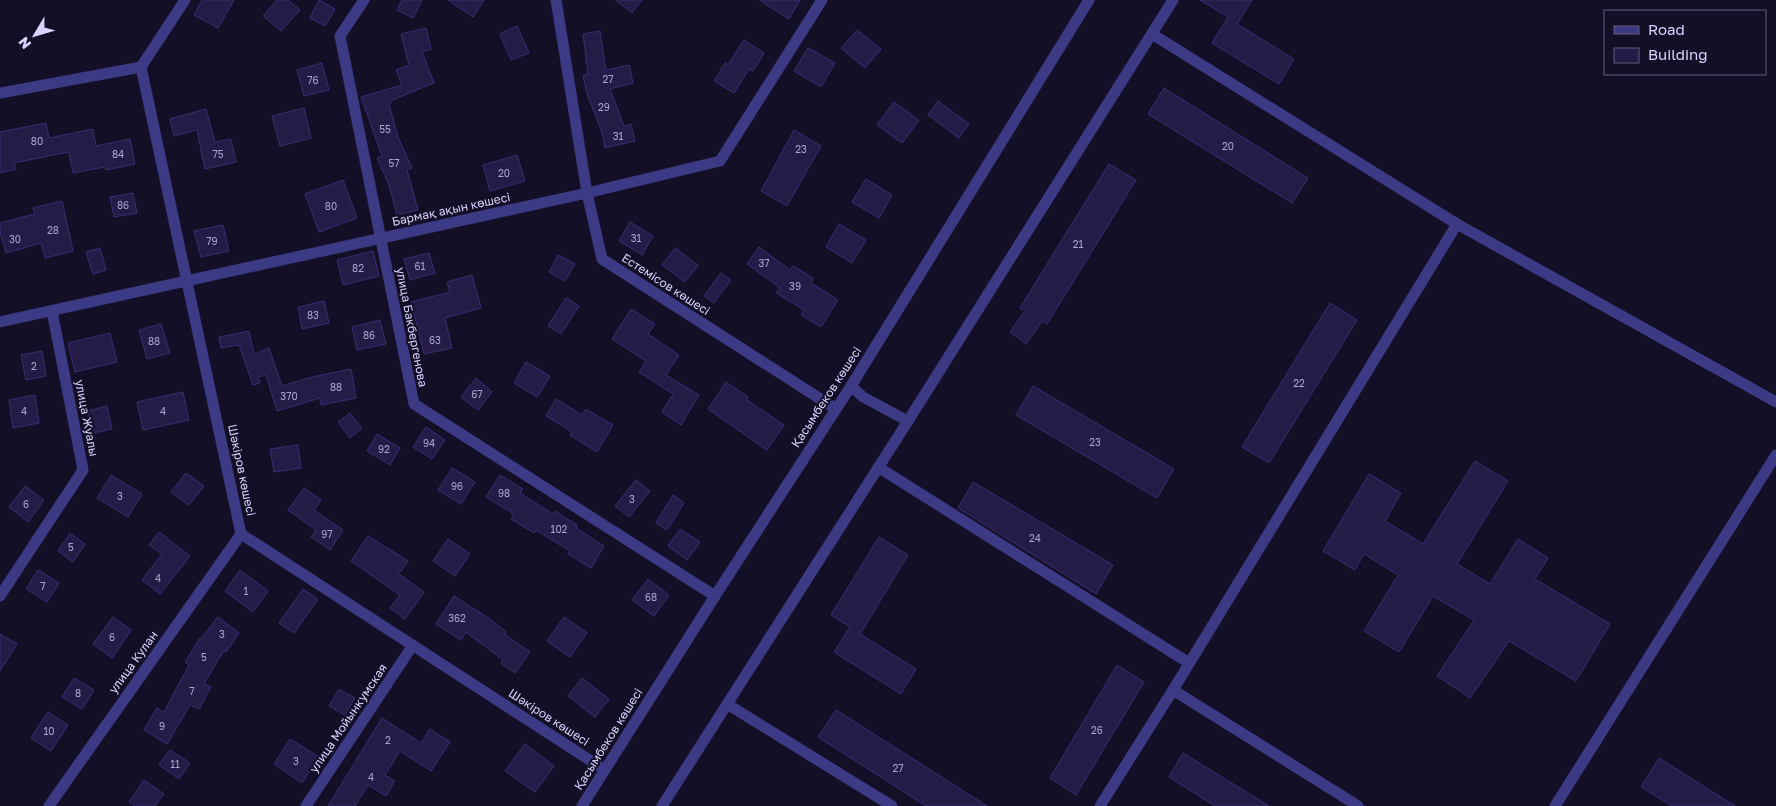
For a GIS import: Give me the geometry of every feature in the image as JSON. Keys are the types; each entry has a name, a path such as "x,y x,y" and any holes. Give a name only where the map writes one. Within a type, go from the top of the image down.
{"street":[{"path":"0,93 141,67 185,0"},
{"name":"улица Бакбергенова","path":"364,0 340,36 414,404 715,596"},
{"name":"Естемісов көшесі","path":"556,0 588,193 602,259 836,409"},
{"name":"Бармақ ақын көшесі","path":"0,322 588,193 720,161 822,0"},
{"name":"Қасымбеков көшесі","path":"582,806 851,386 1089,0"},
{"path":"662,806 908,421 1173,0"},
{"path":"1152,34 1457,224 1776,402"},
{"name":"Шәкіров көшесі","path":"141,67 242,534 605,770"},
{"path":"1100,806 1189,664 1457,224"},
{"name":"улица Жуалы","path":"0,596 83,470 52,310"},
{"path":"851,386 863,397 908,421"},
{"path":"1555,806 1776,455"},
{"path":"878,467 1189,664"},
{"name":"улица Кулан","path":"49,806 242,534"},
{"name":"улица Мойынкумская","path":"306,806 413,645"},
{"path":"1173,690 1358,806"},
{"path":"727,704 892,806"}],"building":[{"path":"202,0 234,0 218,28 194,15"},
{"path":"277,0 288,0 300,10 281,31 263,16"},
{"path":"319,0 335,9 325,26 310,18"},
{"path":"402,0 422,0 413,18 397,10"},
{"path":"448,0 484,0 473,17"},
{"path":"615,0 642,0 632,13"},
{"path":"759,0 800,0 789,19"},
{"path":"1200,0 1252,0 1237,24 1294,59 1279,84 1212,43 1228,17"},
{"path":"517,26 529,53 511,60 500,34"},
{"path":"426,28 431,49 422,52 434,83 392,100 389,104 398,137 412,168 407,170 418,210 397,215 389,185 377,158 382,156 361,97 402,85 396,70 409,65 401,34"},
{"path":"857,30 881,49 865,68 841,48"},
{"path":"600,31 606,70 629,65 633,83 610,89 624,126 631,124 635,141 605,148 602,132 587,94 583,76 588,74 583,34"},
{"path":"744,40 764,53 753,71 749,69 734,93 714,81 725,63 728,65"},
{"path":"808,48 835,63 821,87 794,71"},
{"path":"322,63 329,90 304,96 297,70"},
{"path":"1164,88 1308,178 1292,203 1148,114"},
{"path":"938,101 969,124 959,138 928,115"},
{"path":"894,102 919,120 902,143 877,125"},
{"path":"304,108 311,138 280,146 272,116"},
{"path":"206,109 215,142 231,139 236,162 205,169 197,130 174,136 170,119"},
{"path":"46,123 49,138 93,129 96,146 130,139 135,164 106,170 105,167 73,173 69,152 14,163 16,169 0,173 0,132"},
{"path":"794,130 821,146 787,206 761,191"},
{"path":"517,155 525,181 490,191 483,165"},
{"path":"1109,164 1136,180 1047,324 1042,321 1026,344 1010,332 1025,311 1020,308"},
{"path":"866,179 892,195 879,218 852,202"},
{"path":"343,180 357,218 319,232 305,194"},
{"path":"133,193 137,213 114,217 110,197"},
{"path":"62,201 73,251 45,258 41,243 6,253 0,232 0,223 35,214 33,208"},
{"path":"630,222 653,236 642,255 619,241"},
{"path":"839,224 866,240 852,263 826,247"},
{"path":"223,225 229,251 201,257 194,231"},
{"path":"759,247 790,270 793,266 813,278 811,283 838,300 821,327 801,315 804,310 776,293 780,288 747,264"},
{"path":"100,248 106,270 93,274 86,252"},
{"path":"675,248 698,265 685,282 662,265"},
{"path":"373,251 379,276 343,285 337,260"},
{"path":"429,253 435,273 410,280 404,259"},
{"path":"558,255 575,264 565,281 549,272"},
{"path":"721,273 731,280 714,303 704,296"},
{"path":"472,275 481,308 445,318 452,348 424,354 411,302 450,292 447,282"},
{"path":"566,298 579,306 561,334 548,326"},
{"path":"324,301 329,323 302,329 298,307"},
{"path":"1330,303 1357,320 1269,463 1242,447"},
{"path":"631,309 655,324 648,334 679,355 666,375 699,395 681,425 662,412 673,394 639,372 646,361 612,339"},
{"path":"380,320 386,344 357,350 352,327"},
{"path":"161,324 170,353 147,359 139,330"},
{"path":"249,331 254,354 269,348 282,386 312,377 351,369 356,398 321,405 320,398 277,411 266,375 258,377 260,383 253,385 239,345 221,348 219,337"},
{"path":"110,333 117,362 75,372 68,343"},
{"path":"42,351 46,376 26,380 21,355"},
{"path":"526,362 550,376 537,397 514,383"},
{"path":"476,378 492,392 478,410 461,397"},
{"path":"726,382 748,397 747,400 784,425 767,450 708,409"},
{"path":"1033,386 1174,469 1157,498 1016,415"},
{"path":"183,392 189,420 143,430 137,402"},
{"path":"35,395 39,423 13,428 9,400"},
{"path":"556,399 582,415 586,409 613,425 597,452 570,435 572,432 546,416"},
{"path":"107,406 112,429 93,433 87,411"},
{"path":"350,413 362,428 350,438 338,422"},
{"path":"426,427 445,440 432,459 413,447"},
{"path":"377,434 400,448 390,465 367,451"},
{"path":"298,445 301,468 274,472 270,449"},
{"path":"1475,461 1508,481 1457,564 1490,584 1518,539 1548,558 1535,579 1610,624 1576,681 1509,641 1470,698 1437,676 1474,620 1433,596 1399,652 1364,631 1398,575 1364,554 1355,570 1323,551 1369,474 1401,493 1385,521 1423,544"},
{"path":"452,468 475,482 461,504 438,490"},
{"path":"186,473 204,486 189,505 171,492"},
{"path":"111,475 142,494 128,517 97,498"},
{"path":"500,475 523,489 520,493 553,514 555,511 577,525 576,528 604,546 591,568 568,554 570,551 536,530 534,533 511,519 514,514 486,497"},
{"path":"636,480 650,491 629,517 615,506"},
{"path":"973,482 1113,565 1096,594 958,508"},
{"path":"25,486 44,500 28,522 9,507"},
{"path":"304,488 321,500 314,510 343,530 330,550 311,537 316,530 288,510"},
{"path":"673,495 684,503 667,530 656,523"},
{"path":"680,529 700,542 687,560 668,546"},
{"path":"159,532 190,556 160,594 142,580 162,554 149,545"},
{"path":"70,533 85,544 73,562 58,551"},
{"path":"368,536 408,561 399,574 424,592 405,619 390,608 400,595 351,561"},
{"path":"879,537 908,555 860,634 916,669 901,694 834,652 850,627 831,615"},
{"path":"448,539 470,554 455,576 433,561"},
{"path":"38,570 59,583 47,602 26,589"},
{"path":"240,570 268,591 253,612 225,591"},
{"path":"648,579 669,595 654,616 632,600"},
{"path":"303,589 318,599 294,633 279,623"},
{"path":"454,596 490,619 506,632 504,634 530,652 515,673 501,663 503,660 466,632 461,640 436,624"},
{"path":"113,617 131,630 112,658 93,644"},
{"path":"218,617 239,633 226,652 224,650 204,684 211,687 199,709 190,705 167,744 144,730 157,708 164,712 189,665 185,662 200,638"},
{"path":"564,617 587,633 570,657 547,641"},
{"path":"0,634 17,644 0,671"},
{"path":"1117,665 1144,682 1076,795 1050,778"},
{"path":"74,678 94,690 82,709 62,697"},
{"path":"582,678 609,699 595,717 568,696"},
{"path":"339,689 355,698 345,715 329,706"},
{"path":"836,710 987,806 926,806 818,737"},
{"path":"48,712 68,725 51,751 31,738"},
{"path":"382,718 421,743 430,729 450,742 431,771 400,751 385,775 395,781 386,796 368,785 355,806 328,806"},
{"path":"290,739 319,757 302,783 274,764"},
{"path":"525,744 554,766 535,792 505,771"},
{"path":"170,750 190,763 179,779 159,765"},
{"path":"1183,753 1269,806 1215,806 1169,777"},
{"path":"1659,758 1735,806 1672,806 1641,787"},
{"path":"144,780 164,794 155,806 135,806 129,802"}]}
